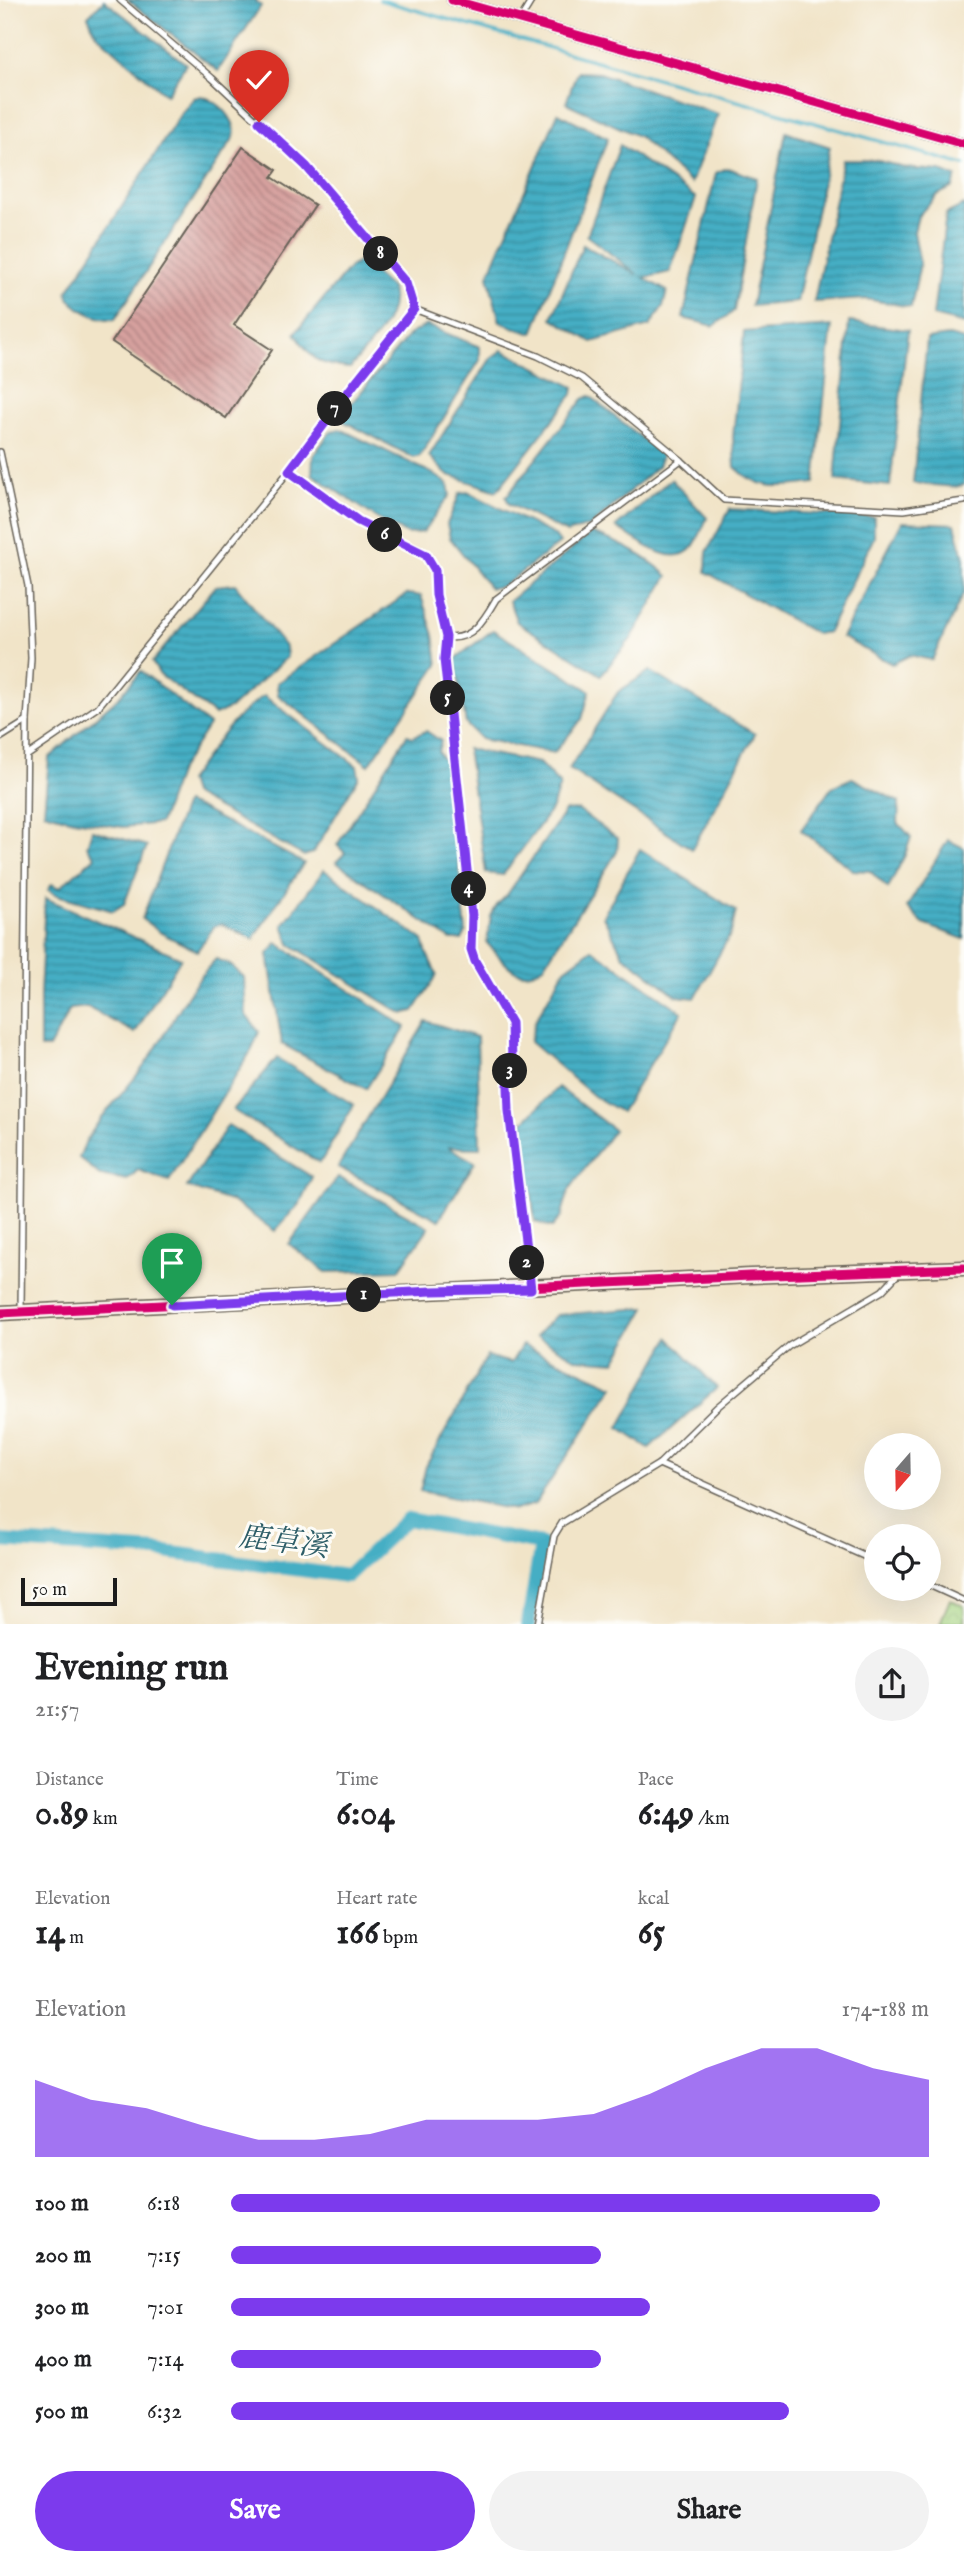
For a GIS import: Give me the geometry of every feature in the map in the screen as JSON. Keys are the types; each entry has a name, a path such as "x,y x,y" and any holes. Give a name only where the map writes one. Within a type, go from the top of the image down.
{"street":[{"path":"452,0 964,144"},
{"path":"0,1313 964,1268"}],"lane":[{"path":"121,0 306,166 406,283 414,309"},
{"path":"520,20 532,0"},
{"path":"414,309 538,356 582,378 681,460 724,500 904,510 964,501"},
{"path":"28,755 98,707 289,471 414,309"},
{"path":"0,452 28,586 30,658 27,721 21,1313"},
{"path":"446,637 464,637 482,622 496,599 681,460"},
{"path":"289,471 358,521 426,555 435,570 436,595 446,637 444,659 472,916 471,949 475,961 511,1023 509,1111 531,1289"},
{"path":"0,738 27,721"},
{"path":"538,1623 554,1536 562,1522 659,1464 716,1408 789,1346 883,1291 902,1269"},
{"path":"659,1464 864,1556"},
{"path":"941,1590 964,1601"}],"green space":[{"path":"950,1599 964,1606 964,1623 940,1623"}],"water":[{"path":"104,0 186,64 166,95 96,34 88,16"},
{"path":"128,0 255,0 261,6 218,71"},
{"path":"577,72 599,73 718,114 691,183 638,136 566,103"},
{"path":"201,96 214,102 230,117 234,137 115,319 102,318 87,312 74,304 67,293 180,115 194,98"},
{"path":"558,113 608,138 533,333 529,333 500,322 488,276"},
{"path":"786,132 830,147 797,302 751,306"},
{"path":"620,145 696,198 670,272 644,278 667,291 663,307 650,326 592,342 552,318 583,245 637,274 587,236"},
{"path":"843,160 876,160 905,168 941,171 956,177 953,187 937,195 918,216 914,232 920,264 911,307 866,299 814,302"},
{"path":"727,168 757,178 734,311 714,326 683,318 716,173"},
{"path":"964,205 964,324 933,316 946,214"},
{"path":"360,261 391,288 390,310 380,331 350,368 330,365 311,355 295,333 350,267"},
{"path":"849,322 908,330 890,486 835,480"},
{"path":"426,325 480,347 480,360 420,456 414,458 343,421 345,411 410,334"},
{"path":"832,326 815,483 772,486 753,481 735,467 733,437 744,332"},
{"path":"949,336 964,340 964,485 955,487 913,483 927,339"},
{"path":"502,350 574,387 573,394 497,491 446,474 429,456 491,358"},
{"path":"590,396 662,455 658,466 592,525 567,533 509,504 506,497 583,399"},
{"path":"340,429 432,473 448,484 450,495 423,532 407,534 381,521 312,474 313,456 331,431"},
{"path":"671,479 707,518 692,548 674,556 653,550 616,527"},
{"path":"468,492 554,535 560,543 503,586 490,588 450,538 447,524 460,493"},
{"path":"730,509 874,517 874,537 828,632 816,634 706,572 707,552"},
{"path":"902,522 955,524 964,559 964,592 932,660 910,655 892,664 842,637"},
{"path":"591,533 632,550 668,576 631,639 601,675 517,622 509,601"},
{"path":"235,584 286,648 287,657 232,707 215,715 160,675 152,662 216,586"},
{"path":"407,594 421,596 434,635 438,665 369,765 278,695 277,683"},
{"path":"493,630 590,691 582,719 554,753 481,739 466,724 455,659"},
{"path":"141,671 209,725 179,771 160,823 123,827 73,820 44,812 49,758 119,697"},
{"path":"650,671 755,734 692,849 569,769 618,692"},
{"path":"264,696 357,766 359,777 313,853 304,856 192,794 188,781 232,724"},
{"path":"426,731 441,741 438,752 449,768 466,932 462,940 451,940 336,862 345,853 337,845 407,735 413,737"},
{"path":"467,749 539,763 560,785 551,810 503,875 486,873"},
{"path":"852,778 899,802 898,823 911,837 888,888 870,871 853,870 801,830 832,787"},
{"path":"185,803 304,863 253,939 222,924 214,927 197,951 161,933 142,919"},
{"path":"578,810 618,839 617,852 544,966 526,973 518,972 506,964 487,943 491,916 565,811"},
{"path":"92,830 147,846 124,904 113,911 48,890 52,884 59,888 95,857 87,846"},
{"path":"948,840 964,848 964,939 923,924 907,907"},
{"path":"640,849 736,911 731,933 695,998 677,996 623,955 603,916"},
{"path":"324,870 423,940 437,975 414,1011 403,1014 290,944 283,925"},
{"path":"45,898 181,958 135,1033 87,1007 70,1009 49,1048 40,1048"},
{"path":"277,943 406,1027 366,1089 282,1044 268,954"},
{"path":"592,949 682,1012 621,1112 594,1096 530,1042 535,1021 565,969"},
{"path":"216,959 229,964 244,977 246,1015 259,1032 251,1051 169,1181 138,1170 127,1180 100,1175 79,1158 84,1145 99,1121 144,1066 187,997"},
{"path":"426,1021 477,1037 480,1148 448,1147 475,1162 439,1220 338,1167"},
{"path":"277,1058 354,1105 320,1163 233,1110"},
{"path":"558,1087 614,1130 569,1190 561,1217 552,1227 535,1222 523,1122"},
{"path":"228,1125 312,1177 300,1203 275,1231 233,1202 187,1187"},
{"path":"338,1177 429,1227 399,1270 326,1272 289,1244"},
{"path":"646,1308 615,1362 577,1359 536,1336 556,1315"},
{"path":"669,1338 717,1388 649,1448 619,1428"},
{"path":"522,1345 614,1386 535,1504 515,1510 420,1491 426,1466 487,1356 511,1363"}],"building":[{"path":"243,147 277,170 272,177 315,205 234,325 272,350 226,418 112,342"}],"waterway":[{"path":"380,0 964,165"},
{"name":"鹿草溪","path":"0,1541 157,1551 347,1576 407,1519 541,1544 528,1624"}],"cycle path":[{"path":"452,0 964,144"},
{"path":"0,1313 964,1268"}],"route":[{"path":"172,1305 432,1291 531,1289 509,1111 511,1023 475,961 471,949 472,916 444,659 446,637 436,595 435,570 426,555 358,521 289,471 414,309 406,283 306,166 259,122"}]}
